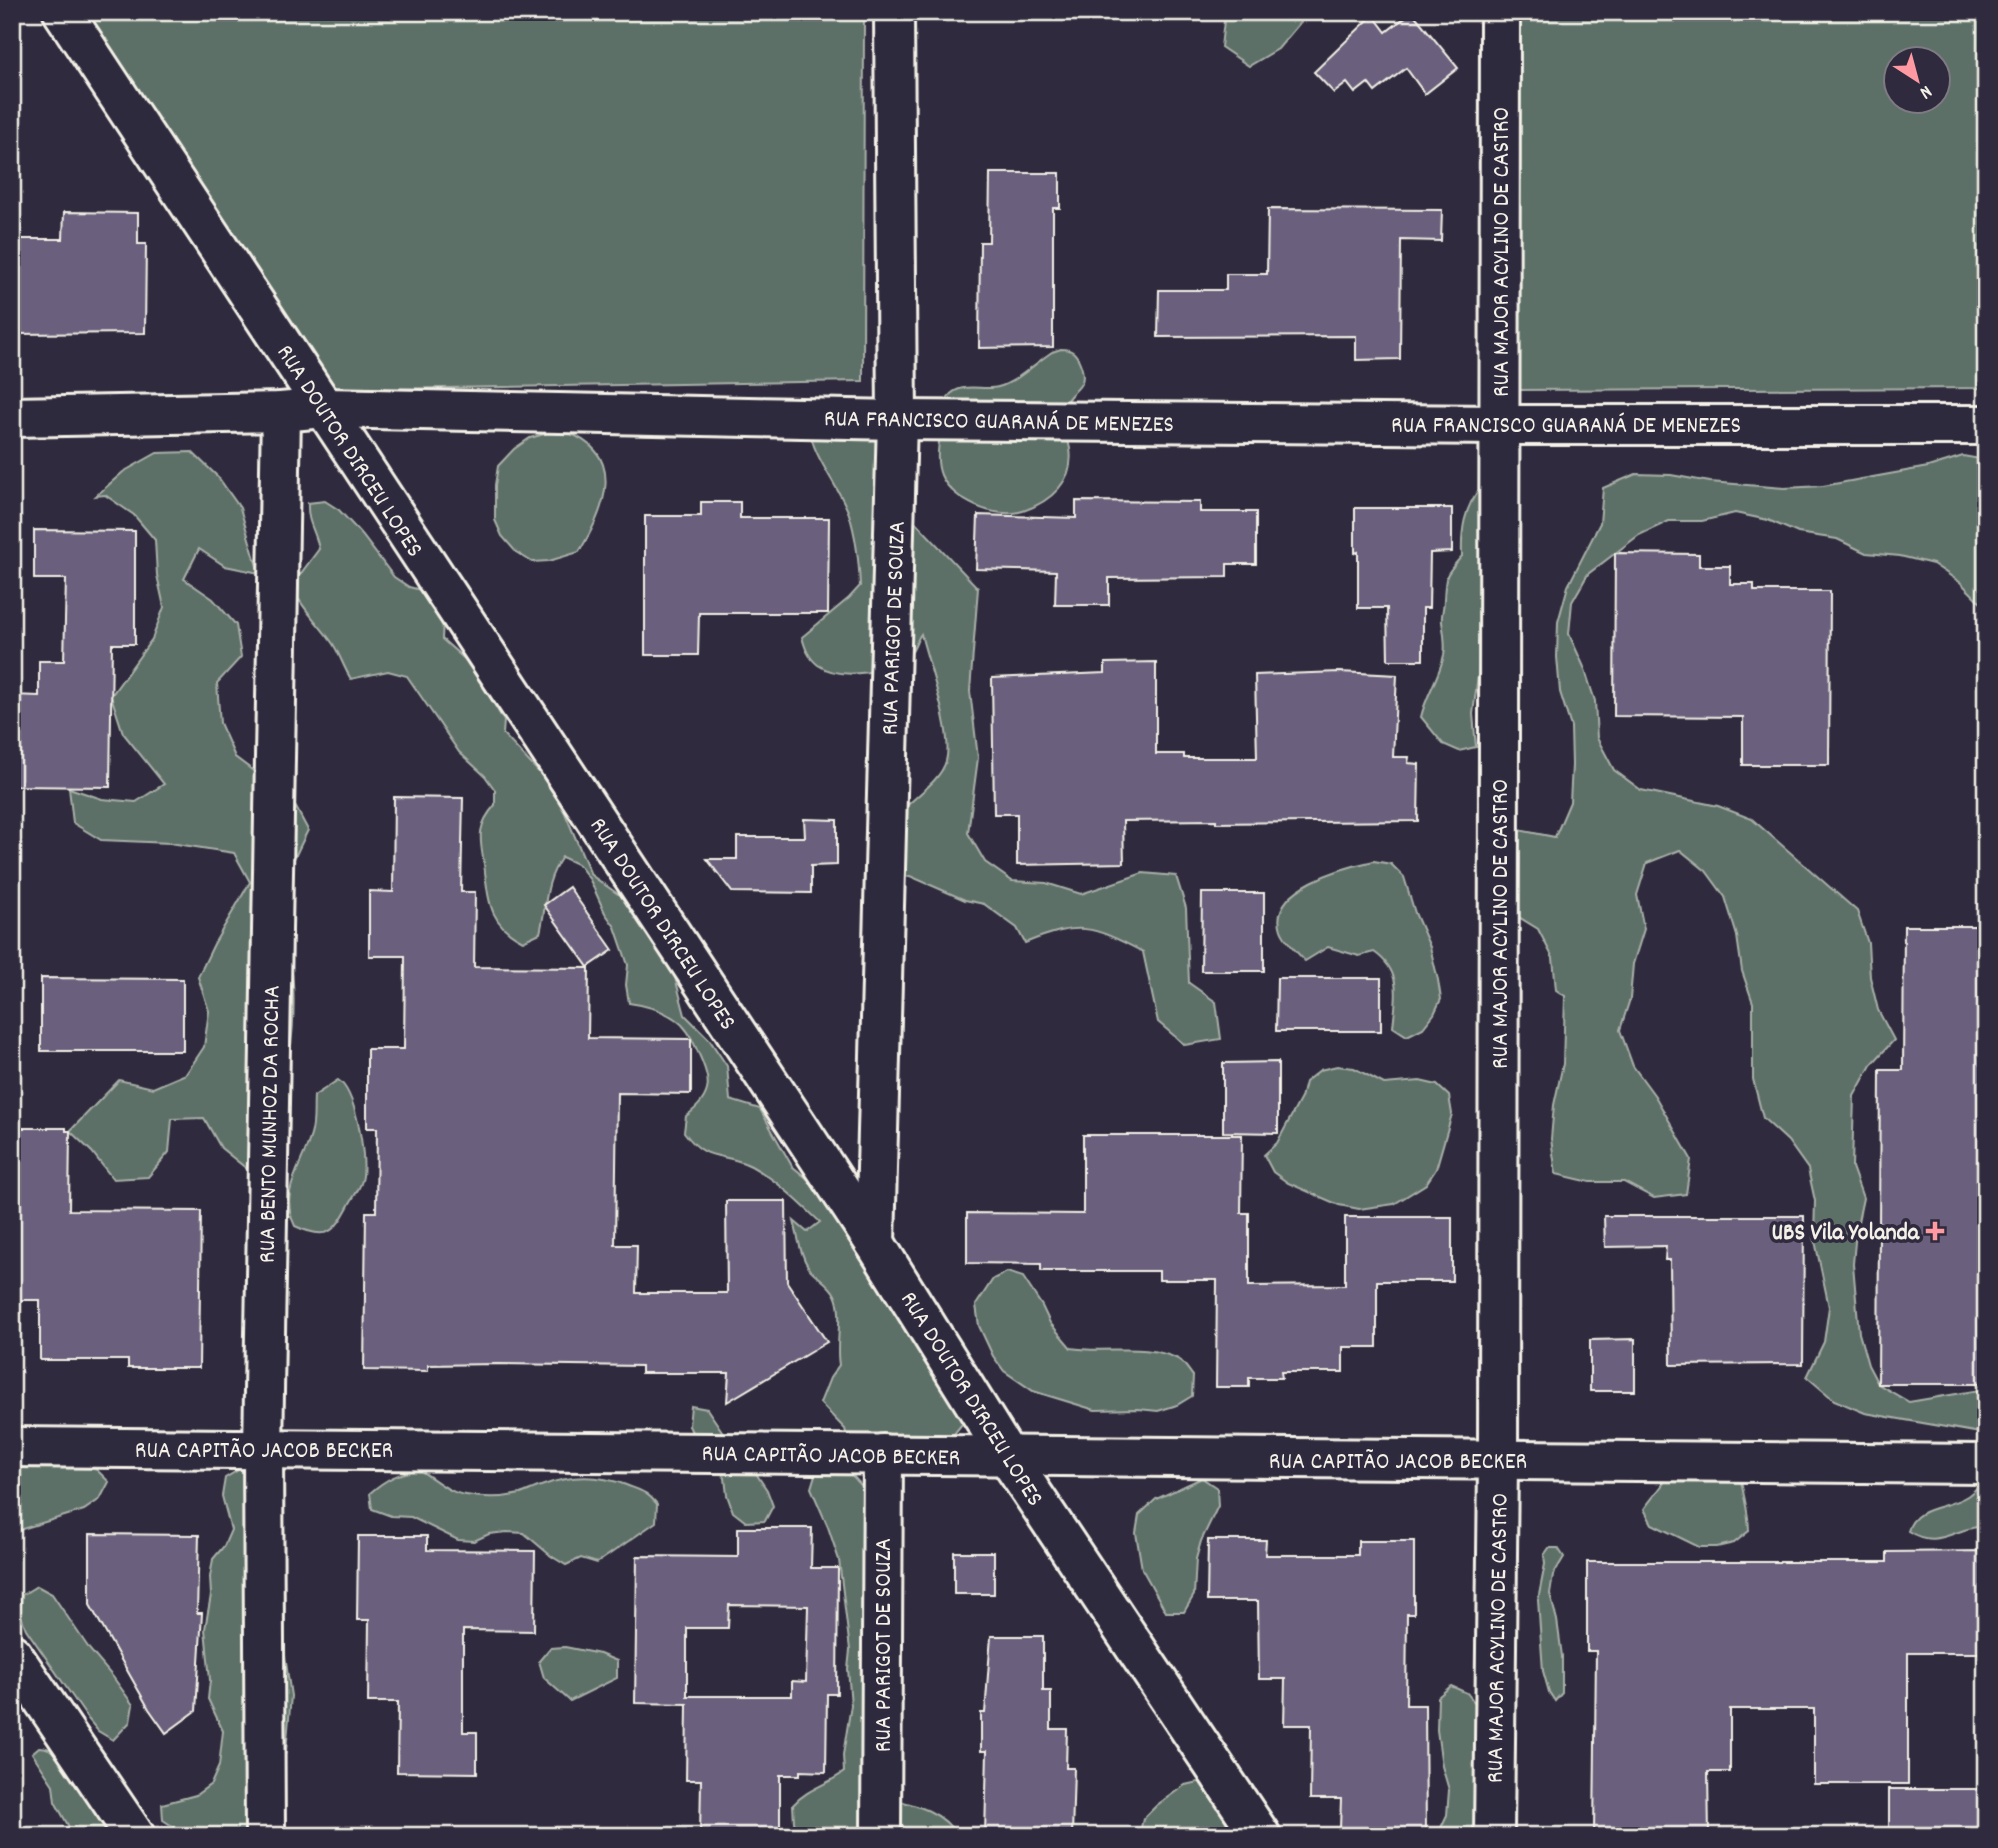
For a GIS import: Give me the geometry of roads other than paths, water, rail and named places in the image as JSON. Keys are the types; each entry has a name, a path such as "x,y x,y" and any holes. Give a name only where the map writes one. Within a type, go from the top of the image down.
{"street":[{"name":"RUA DOUTOR DIRCEU LOPES","path":"63,12 875,1243 1008,1457 1261,1836"},
{"name":"RUA PARIGOT DE SOUZA","path":"875,1243 897,420 894,12"},
{"name":"RUA MAJOR ACYLINO DE CASTRO","path":"1494,1836 1499,1461 1500,12"},
{"name":"RUA FRANCISCO GUARANÁ DE MENEZES","path":"12,417 281,412 324,408 897,420 1500,425 1986,425"},
{"name":"RUA BENTO MUNHOZ DA ROCHA","path":"265,1836 262,1449 281,412"},
{"name":"RUA CAPITÃO JACOB BECKER","path":"12,1447 1986,1464"},
{"name":"RUA PARIGOT DE SOUZA","path":"881,1836 883,1454"},
{"path":"12,1654 135,1836"}],"place":[{"name":"UBS Vila Yolanda","path":"1935,1231"}]}
